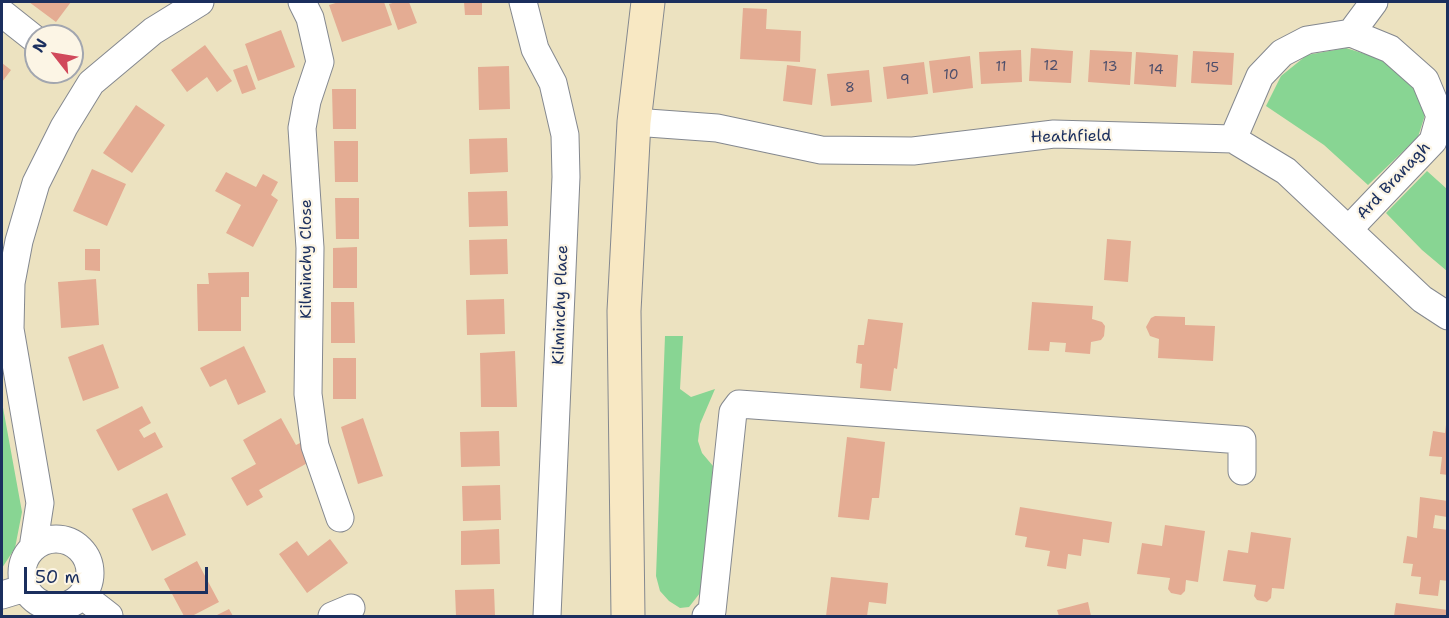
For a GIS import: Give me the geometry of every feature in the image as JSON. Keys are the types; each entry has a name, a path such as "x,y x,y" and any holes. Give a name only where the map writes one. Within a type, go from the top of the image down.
{"main road":[{"path":"628,616 624,311 634,122 648,2"}],"street":[{"path":"84,74 200,2"},
{"name":"Kilminchy Close","path":"302,2 310,18 320,62 307,101 302,128 310,248 308,394 315,446 340,518"},
{"name":"Kilminchy Place","path":"522,2 535,49 553,83 565,135 566,177 547,616"},
{"path":"1233,140 1260,76 1282,53 1307,40 1351,33 1374,2"},
{"path":"2,14 24,31"},
{"name":"Ard Branagh","path":"1349,229 1433,141 1440,116 1425,80 1390,49 1351,33"},
{"path":"40,503 66,540 82,550 90,568 90,578 82,595 74,603 52,607 13,591 22,567 33,548 40,503 6,329 19,241 36,183 64,127 78,84"},
{"name":"Heathfield","path":"634,122 717,128 821,150 913,151 1054,134 1233,140 1286,171 1422,299 1448,316"},
{"path":"706,616 712,611 733,412 739,404 1242,440 1242,471"},
{"path":"33,548 54,539 66,540"},
{"path":"82,595 109,616"}],"green space":[{"path":"1346,48 1381,59 1417,91 1425,115 1418,137 1368,185 1324,145 1266,106 1281,76 1307,55"},
{"path":"1427,171 1447,189 1447,271 1422,250 1386,213"},
{"path":"665,336 683,336 680,389 691,397 715,389 700,424 698,441 702,453 713,466 704,576 700,593 689,607 680,608 660,591 656,576"},
{"path":"2,402 22,512 15,548 2,568"}],"building":[{"path":"29,2 71,2 56,22"},
{"path":"339,2 384,2 392,25 342,42 329,5"},
{"path":"409,2 417,23 398,30 389,4"},
{"path":"464,2 482,2 482,15 465,15"},
{"path":"743,8 767,9 766,29 801,31 800,62 740,59"},
{"path":"281,30 295,67 258,81 245,44"},
{"path":"205,45 232,81 217,92 207,77 187,92 171,70"},
{"path":"1031,48 1073,51 1071,83 1029,81"},
{"path":"1021,50 1022,82 981,84 979,52"},
{"path":"1090,50 1132,52 1130,85 1088,82"},
{"path":"1193,51 1234,53 1232,85 1191,83"},
{"path":"1136,52 1178,55 1176,87 1134,84"},
{"path":"970,56 973,88 933,93 929,61"},
{"path":"924,62 928,94 887,99 883,67"},
{"path":"2,63 11,70 2,82"},
{"path":"247,65 256,89 242,94 233,70"},
{"path":"787,65 816,69 812,105 783,101"},
{"path":"509,66 510,109 479,110 478,67"},
{"path":"869,70 872,102 831,106 827,74"},
{"path":"332,89 356,89 356,129 333,129"},
{"path":"136,105 165,125 132,173 103,153"},
{"path":"507,138 508,172 470,174 469,139"},
{"path":"334,141 358,141 358,182 335,182"},
{"path":"92,169 126,184 107,226 73,211"},
{"path":"226,172 256,187 263,174 278,182 271,195 278,200 253,247 226,233 241,205 215,191"},
{"path":"507,191 508,226 469,227 468,192"},
{"path":"335,198 359,198 359,239 336,239"},
{"path":"507,239 508,274 470,275 469,240"},
{"path":"1107,239 1131,241 1128,282 1104,280"},
{"path":"357,247 357,288 333,288 333,248"},
{"path":"85,249 100,249 100,271 85,270"},
{"path":"249,272 249,297 241,297 241,331 198,331 197,284 209,284 208,273"},
{"path":"96,279 99,325 61,328 58,282"},
{"path":"504,299 505,334 467,335 466,300"},
{"path":"331,302 354,302 355,343 331,343"},
{"path":"1032,302 1093,306 1092,319 1102,322 1105,326 1104,336 1101,340 1091,342 1090,354 1065,352 1066,343 1050,342 1049,351 1028,350"},
{"path":"1155,316 1185,317 1185,325 1215,326 1213,361 1158,358 1159,339 1150,336 1146,327 1151,318"},
{"path":"868,319 903,323 897,369 894,368 891,391 860,388 862,364 856,363 858,345 864,345"},
{"path":"103,344 119,388 83,401 68,357"},
{"path":"244,346 266,392 238,405 226,379 210,387 200,368"},
{"path":"515,351 517,407 481,407 480,353"},
{"path":"333,358 356,358 356,399 333,399"},
{"path":"142,406 151,423 139,430 144,438 155,432 163,447 118,471 96,430"},
{"path":"281,418 296,445 300,443 311,461 259,490 263,497 247,506 231,478 256,464 243,440"},
{"path":"363,418 383,476 358,484 341,427"},
{"path":"1446,425 1448,426 1448,475 1440,474 1442,457 1429,456 1433,431 1445,433"},
{"path":"499,431 500,466 461,467 460,432"},
{"path":"847,437 885,442 879,498 872,498 869,520 838,517"},
{"path":"500,485 501,520 463,521 462,486"},
{"path":"167,493 186,535 152,551 132,509"},
{"path":"1420,497 1448,501 1447,517 1435,515 1433,528 1448,530 1448,581 1440,580 1438,596 1419,594 1421,577 1411,576 1413,564 1403,563 1407,536 1417,538"},
{"path":"1020,507 1112,522 1109,543 1083,539 1081,556 1068,554 1066,569 1047,566 1050,551 1025,547 1027,537 1015,535"},
{"path":"1165,525 1205,531 1198,582 1186,580 1185,591 1181,595 1171,593 1168,589 1170,578 1137,574 1142,543 1162,546"},
{"path":"499,529 500,564 461,565 461,531"},
{"path":"1251,532 1291,538 1284,589 1272,588 1271,598 1267,602 1257,600 1254,596 1256,585 1223,581 1228,550 1248,553"},
{"path":"330,539 348,563 307,593 279,554 297,541 308,556"},
{"path":"197,561 219,602 192,616 184,616 164,579"},
{"path":"831,577 888,583 886,604 869,602 867,616 826,616"},
{"path":"494,589 495,616 456,616 455,590"},
{"path":"1088,602 1091,616 1059,616 1057,610"},
{"path":"1396,603 1448,610 1448,616 1394,616"},
{"path":"229,609 233,616 215,616"}]}
